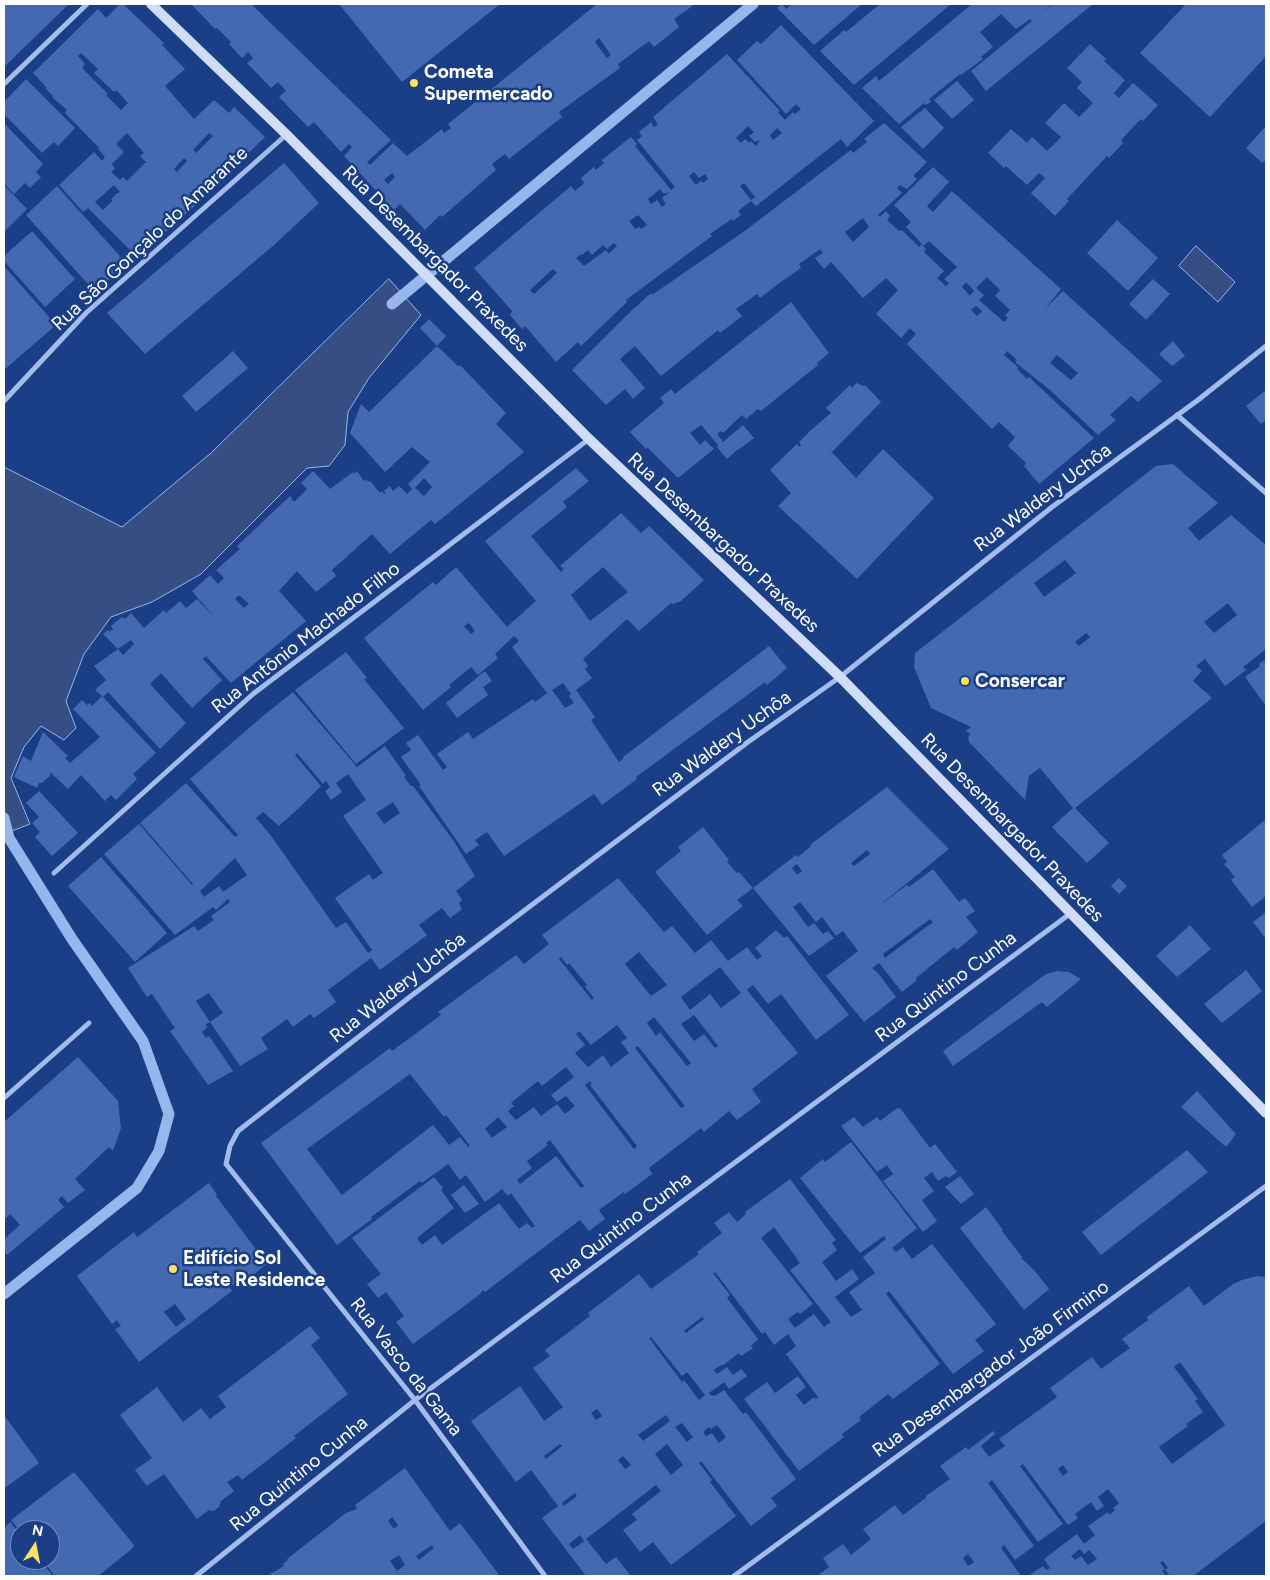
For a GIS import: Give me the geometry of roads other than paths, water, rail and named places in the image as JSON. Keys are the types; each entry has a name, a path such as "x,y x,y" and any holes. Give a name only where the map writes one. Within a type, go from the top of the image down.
{"street":[{"path":"4,84 87,4"},
{"name":"Rua Desembargador Praxedes","path":"151,4 287,135 589,440 840,677 1266,1113"},
{"name":"Rua São Gonçalo do Amarante","path":"4,401 86,313 287,135"},
{"name":"Rua Waldery Uchôa","path":"239,1181 226,1164 230,1146 238,1131 418,990 748,742 840,677 1052,507 1177,416 1266,346"},
{"path":"1177,416 1266,493"},
{"name":"Rua Antônio Machado Filho","path":"54,873 253,694 589,440"},
{"name":"Rua Quintino Cunha","path":"196,1576 415,1400 1071,912"},
{"path":"4,1098 89,1023"},
{"name":"Rua Vasco da Gama","path":"239,1181 415,1400 545,1576"},
{"name":"Rua Desembargador João Firmino","path":"734,1576 1266,1186"}],"water":[{"path":"1196,246 1235,282 1218,302 1179,266"},
{"path":"389,279 421,315 369,378 348,412 345,445 329,466 307,468 201,574 152,602 111,617 84,654 66,701 76,728 64,740 41,726 24,747 11,778 30,824 4,834 4,467 122,527 211,453"}],"waterway":[{"path":"392,304 753,4"},
{"path":"4,818 9,838 72,939 143,1041 169,1114 159,1151 137,1188 4,1294"}],"place":[{"name":"Cometa Supermercado","path":"414,83"},
{"name":"Consercar","path":"965,681"},
{"name":"Edifício Sol Leste Residence","path":"173,1269"}]}
